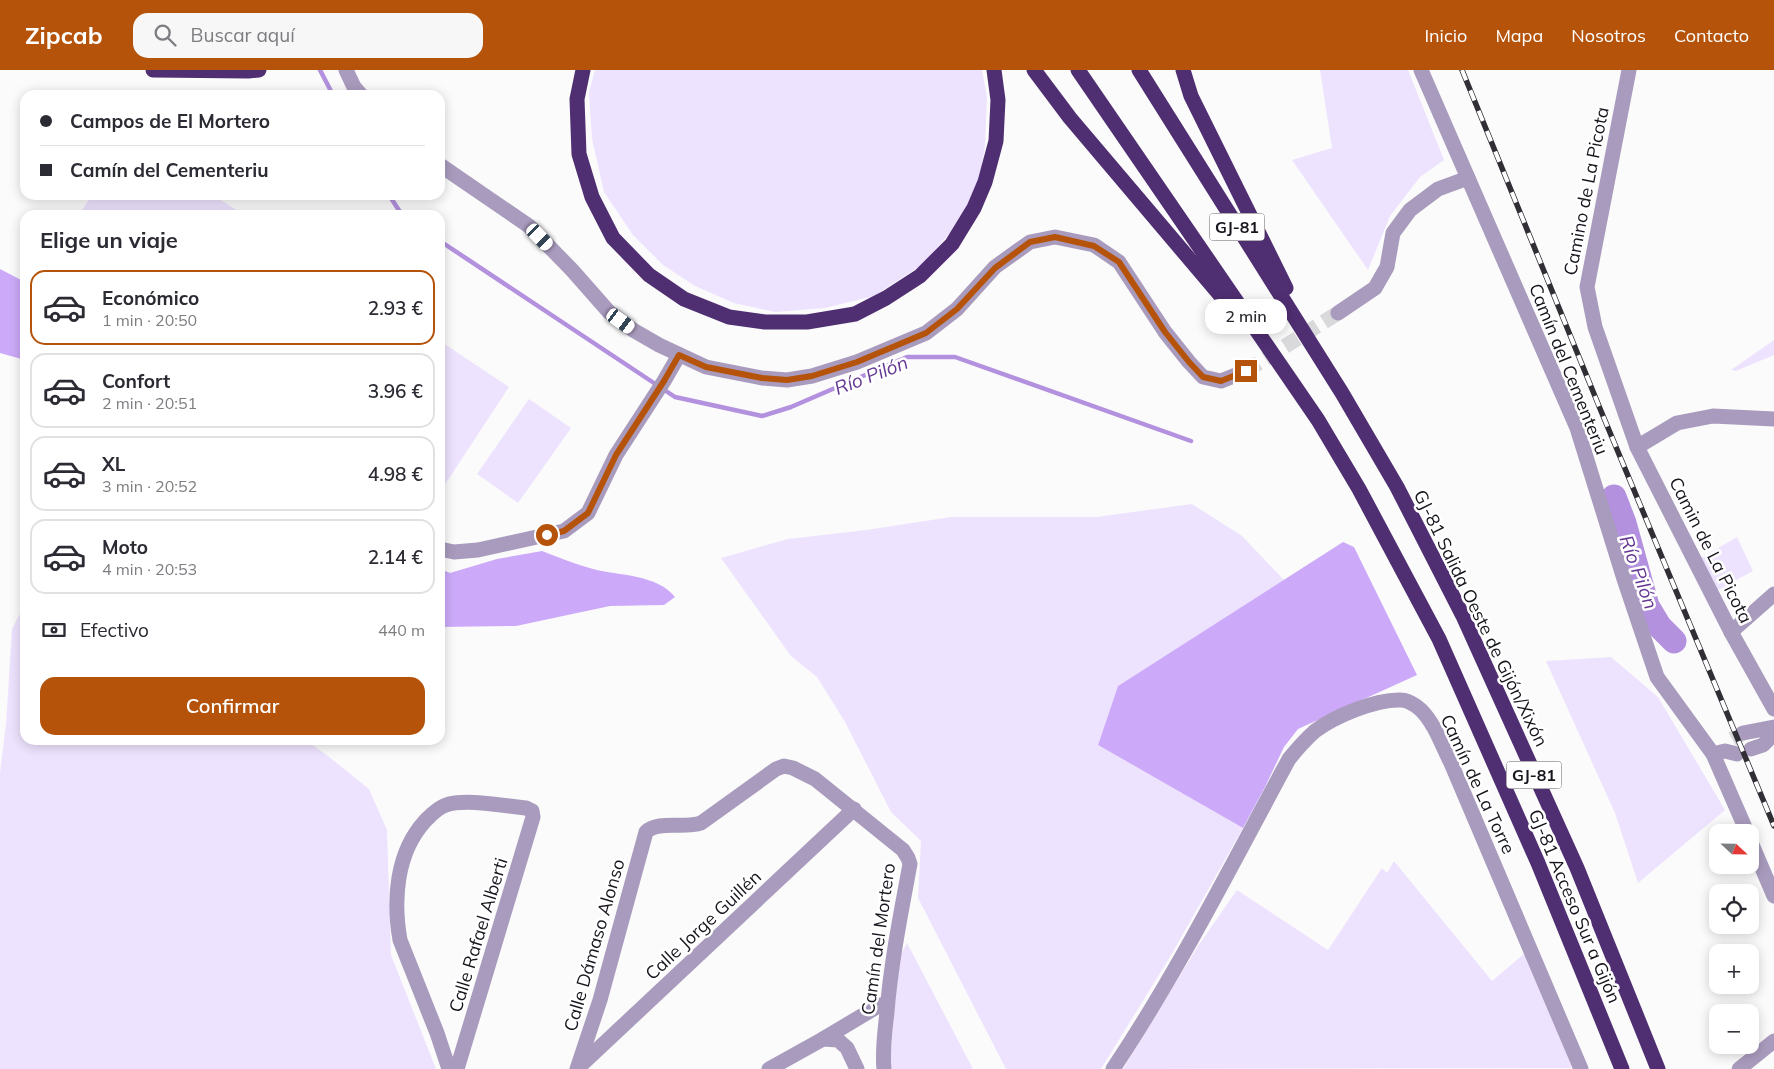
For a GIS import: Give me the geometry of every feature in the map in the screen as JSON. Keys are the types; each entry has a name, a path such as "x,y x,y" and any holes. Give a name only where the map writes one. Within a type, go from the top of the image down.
{"highway":[{"path":"152,70 253,71"},
{"path":"583,70 577,99 579,154 592,197 614,238 649,275 684,299 729,317 765,322 807,322 855,314 886,298 920,276 952,244 974,208 985,182 996,141 998,100 994,70"},
{"path":"1034,70 1070,118 1281,366"},
{"name":"GJ-81","path":"1078,70 1281,366"},
{"name":"GJ-81","path":"1139,70 1335,383"},
{"path":"1183,70 1191,96 1268,255 1335,383"},
{"name":"GJ-81 Acceso Sur a Gijón","path":"1281,366 1318,420 1359,489 1439,639 1538,862 1622,1069"},
{"name":"GJ-81 Salida Oeste de Gijón/Xixón","path":"1335,383 1363,427 1397,487 1463,616 1577,868 1658,1069"}],"street":[{"path":"346,70 357,90"},
{"name":"Camín del Cementeriu","path":"1421,70 1577,428 1624,580 1657,677 1734,747 1746,824"},
{"name":"Camino de La Picota","path":"1622,404 1594,327 1587,287 1629,70"},
{"path":"445,168 529,226 572,270 609,312 633,330 679,355 706,367 762,378 787,380 812,376 857,362 926,333 957,309 995,268 1030,242 1055,237 1094,246 1119,262 1165,332 1203,377 1221,381 1246,371"},
{"path":"1338,313 1375,288 1387,267 1393,233 1410,210 1438,189 1468,178"},
{"path":"445,550 454,552 478,550 564,531 588,513 616,455 679,355"},
{"name":"Camin de La Picota","path":"1622,404 1637,446 1731,632 1774,709"},
{"path":"1637,446 1677,423 1713,416 1774,419"},
{"path":"1731,632 1774,594"},
{"name":"Camín de La Torre","path":"1113,1069 1174,972 1289,759 1301,744 1317,730 1346,714 1379,702 1402,700 1420,709 1431,723 1451,763 1581,1069"},
{"path":"1734,747 1774,727"},
{"path":"1734,747 1762,745 1774,734"},
{"name":"Camín del Mortero","path":"646,832 654,826 692,826 702,824 776,768 784,766 793,768 815,779 903,850 910,864 896,939 889,994 883,1057 884,1069"},
{"name":"Calle Rafael Alberti","path":"449,1069 402,947 397,924 398,888 404,857 414,836 422,825 432,814 446,805 463,802 526,808 532,811 533,817 457,1069"},
{"name":"Calle Jorge Guillén","path":"578,1068 854,809"},
{"name":"Calle Dámaso Alonso","path":"578,1068 600,1000 646,832"},
{"path":"1759,861 1774,896"},
{"path":"769,1069 880,1005"},
{"path":"823,1039 838,1040 847,1048 857,1069"},
{"path":"1739,1069 1774,1041"}],"shaded area":[{"path":"595,70 982,70 987,97 985,146 980,178 958,224 923,264 874,296 825,308 775,312 734,303 695,286 663,265 633,235 604,192 592,139 589,92"},
{"path":"1320,70 1408,70 1444,160 1420,177 1390,216 1368,270 1292,160 1332,148"},
{"path":"89,200 221,200 236,210 82,210"},
{"path":"0,269 20,279 20,359 0,353"},
{"path":"1774,340 1774,355 1736,371 1731,370"},
{"path":"445,344 509,387 445,484"},
{"path":"529,399 571,428 518,503 477,474"},
{"path":"1192,504 1242,536 1284,580 1118,686 1098,745 1243,828 1170,957 1101,1069 1006,1069 918,898 921,841 891,812 845,722 817,677 791,656 721,558 788,539 866,530 951,517 1096,517"},
{"path":"1737,537 1753,571 1718,590 1701,558"},
{"path":"1343,542 1354,547 1417,675 1298,729 1284,747 1243,828 1098,745 1118,686"},
{"path":"542,551 593,569 648,580 667,589 675,597 664,605 610,606 516,626 445,627 445,571 450,573 497,559"},
{"path":"20,614 20,745 312,745 369,789 387,830 391,955 436,1069 0,1069 0,773 6,724 12,629"},
{"path":"1611,657 1658,697 1725,810 1638,883 1615,813 1546,661"},
{"path":"1394,861 1492,981 1525,953 1572,1068 1123,1069 1198,946 1237,890 1328,950 1382,868 1387,873"},
{"path":"907,943 973,1069 892,1069 890,1062 899,958"}],"waterway":[{"name":"Río Pilón","path":"320,70 330,90"},
{"name":"Río Pilón","path":"392,200 399,210"},
{"name":"Río Pilón","path":"445,244 675,397 762,416 791,407 907,357 955,357 1191,441"},
{"name":"Río Pilón","path":"1614,497 1624,523 1647,606 1659,626 1674,641"}],"tunnel":[{"path":"1246,371 1338,313"},
{"path":"1732,739 1743,733"}],"railway":[{"path":"1462,70 1601,411 1774,826"}],"route":[{"path":"547,535 564,531 588,513 616,455 679,355 706,367 762,378 787,380 812,376 857,362 926,333 957,309 995,268 1030,242 1055,237 1094,246 1119,262 1165,332 1203,377 1221,381 1246,371"}]}
